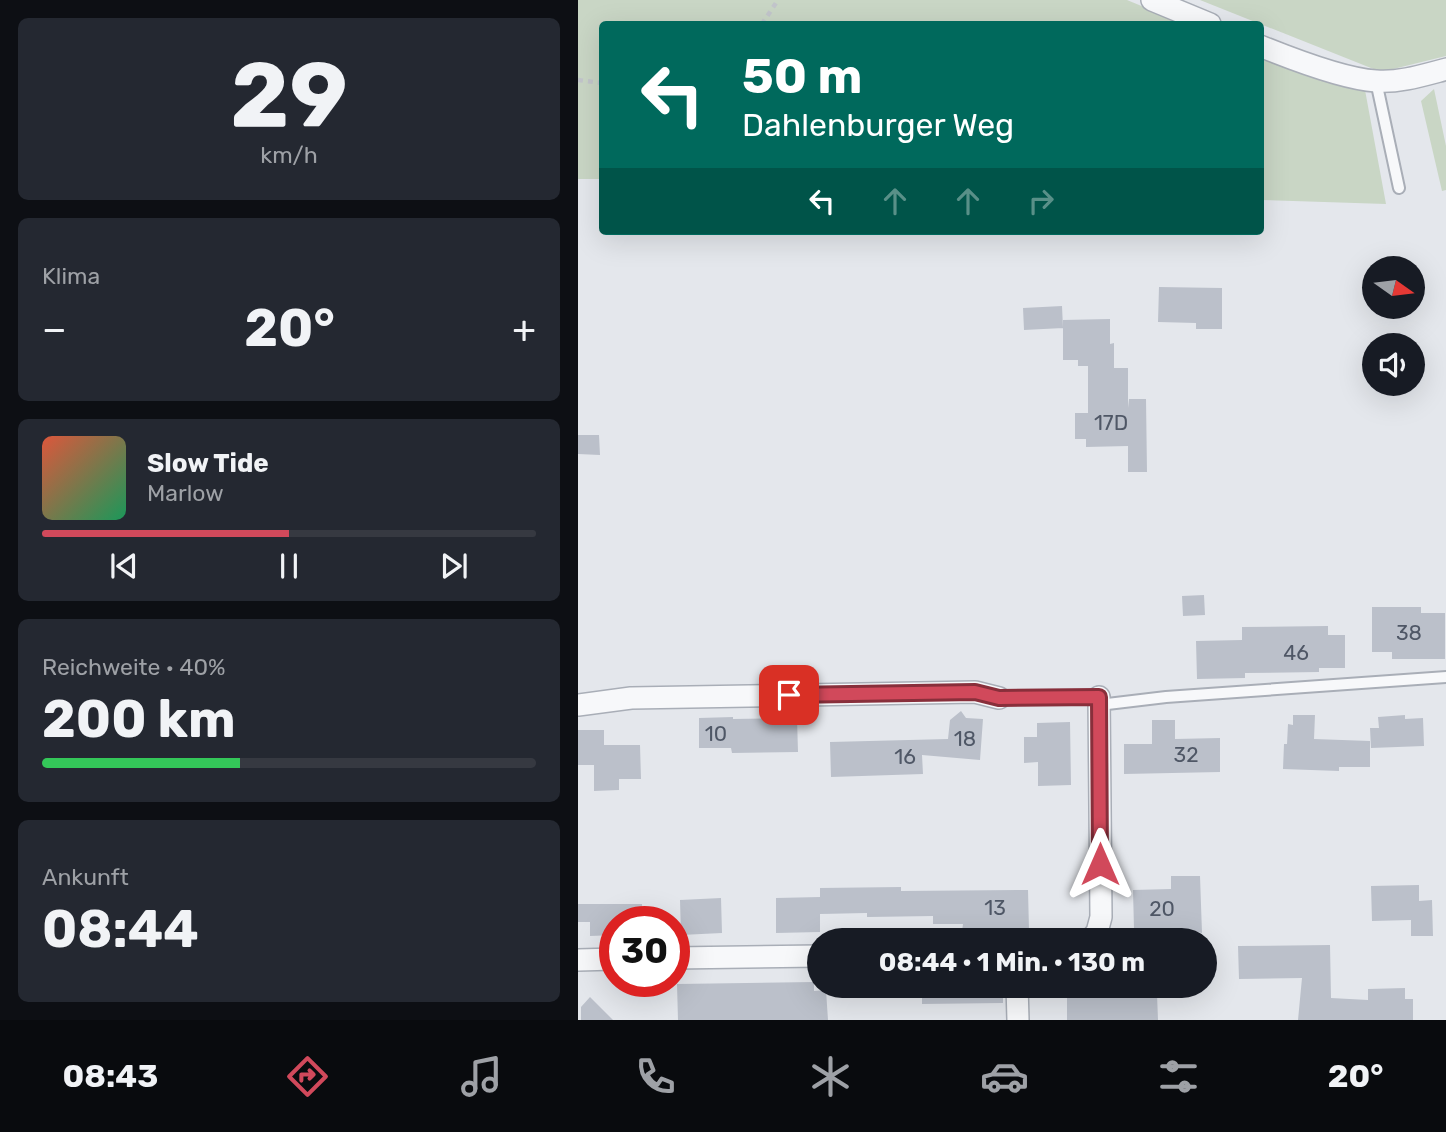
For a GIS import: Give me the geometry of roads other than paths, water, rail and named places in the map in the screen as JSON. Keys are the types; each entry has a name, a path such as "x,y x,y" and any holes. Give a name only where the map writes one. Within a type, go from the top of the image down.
{"street":[{"path":"1152,0 1203,21"},
{"path":"1264,48 1333,71 1376,81 1406,79 1447,69"},
{"path":"578,705 630,698 672,697 975,692 999,698"},
{"path":"1098,928 1101,917 1099,701"},
{"path":"690,958 807,956"},
{"path":"578,960 599,959"},
{"path":"1017,998 1018,1020"}],"lane":[{"path":"1376,81 1399,188"},
{"path":"999,698 1099,701 1447,677"}]}
